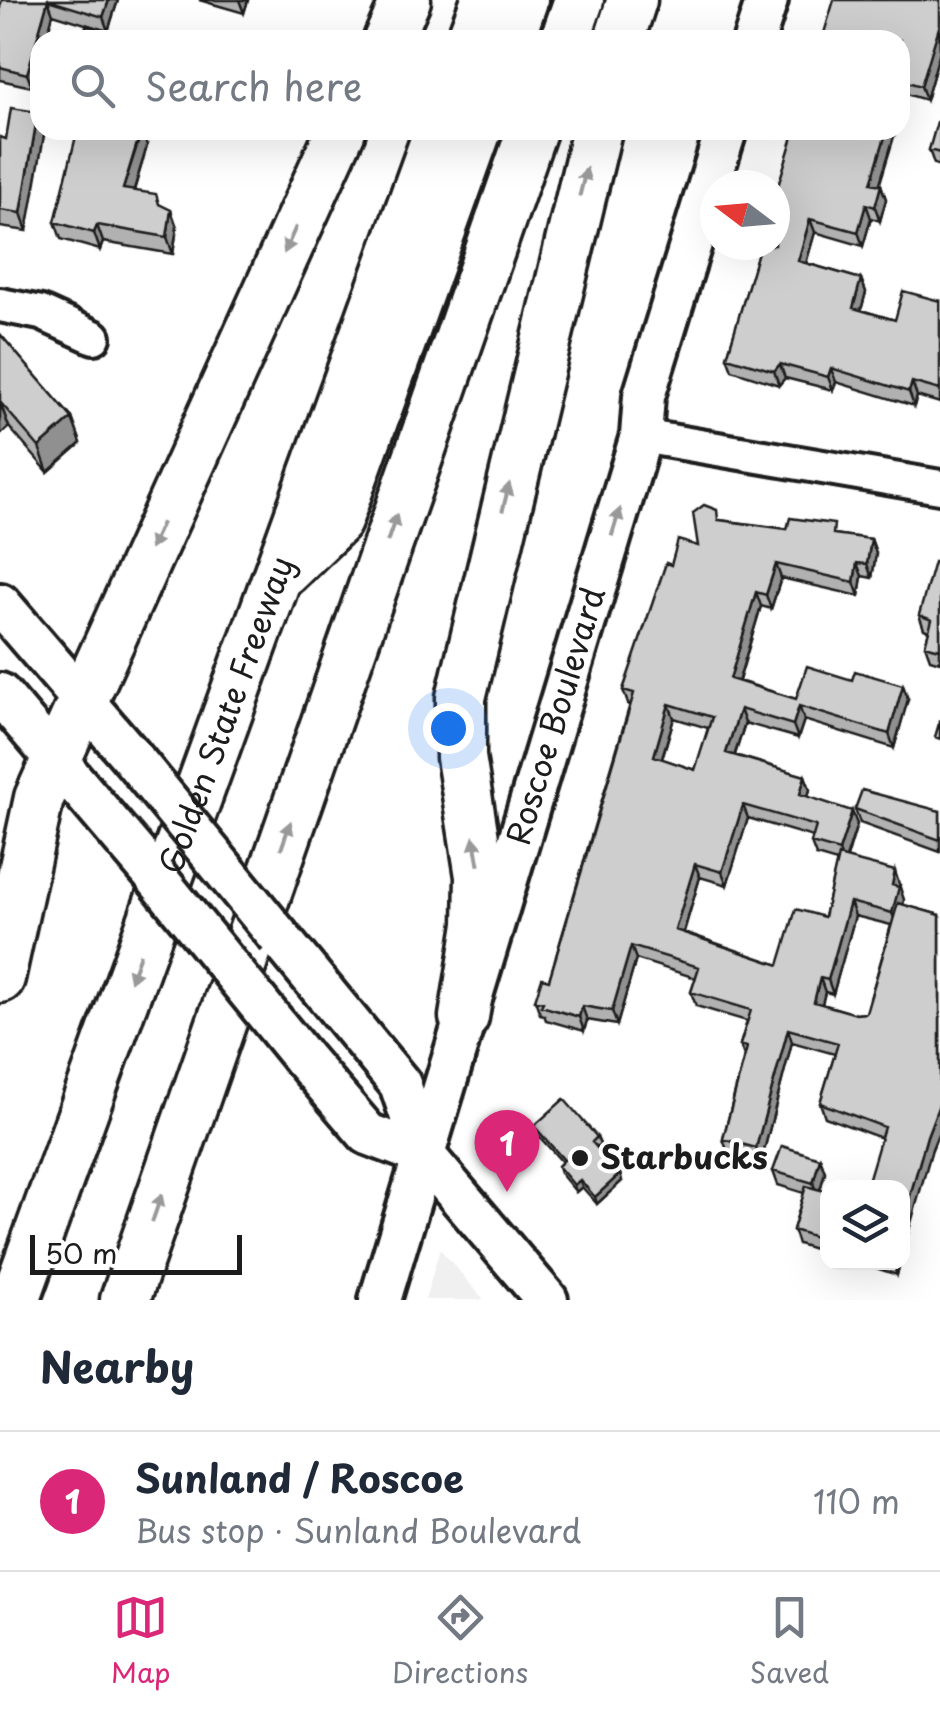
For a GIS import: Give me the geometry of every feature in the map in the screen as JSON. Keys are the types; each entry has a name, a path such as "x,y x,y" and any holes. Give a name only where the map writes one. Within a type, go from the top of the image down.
{"highway":[{"path":"392,30 406,0"},
{"path":"475,30 486,0"},
{"path":"513,30 524,0"},
{"path":"538,30 548,0"},
{"path":"568,30 579,0"},
{"path":"622,30 632,0"},
{"path":"0,978 39,798 31,745 82,699 336,140"},
{"name":"Golden State Freeway","path":"15,1300 435,140"},
{"path":"276,580 337,521 473,140"},
{"path":"474,292 462,236 498,140"},
{"path":"125,1300 528,140"},
{"path":"464,1017 479,924 480,876 461,756 461,698 594,140"}],"main road":[{"path":"757,30 766,0"},
{"name":"Roscoe Boulevard","path":"380,1300 464,1017 495,932 641,436 644,396 723,140"},
{"path":"0,604 326,990 400,1084 424,1155 547,1300"},
{"path":"0,694 31,745 106,819 368,1134 424,1155"}],"street":[{"path":"0,305 42,312 94,337"},
{"path":"641,436 940,487"}],"shaded area":[{"path":"440,1249 484,1300 425,1300"}],"building":[{"path":"2,0 48,0 39,30 30,30 27,74 0,67"},
{"path":"48,0 109,0 103,17"},
{"path":"834,0 940,0 940,24 921,86 910,83 910,30 825,30"},
{"path":"11,108 30,111 30,140 33,140 21,213 0,210 0,137 6,139"},
{"path":"940,122 940,153 929,150"},
{"path":"75,140 138,140 123,189 156,194 159,204 171,210 167,237 97,225 94,233 55,222"},
{"path":"792,140 884,140 871,183 881,185 875,207 866,204 858,232 810,219 798,261 861,279 853,308 895,320 903,291 940,301 940,390 912,382 909,392 831,368 828,377 780,364 774,371 727,357 756,260 790,260 790,170 783,170"},
{"path":"0,334 72,418 39,447 0,402"},
{"path":"704,505 717,510 718,520 787,529 790,518 834,524 833,534 871,539 867,564 857,563 854,582 776,564 766,595 756,592 730,679 796,699 807,666 852,680 855,671 903,685 889,734 799,706 793,725 740,709 726,753 805,776 800,794 852,811 839,851 811,843 816,826 743,805 722,872 695,864 675,930 779,965 796,909 824,917 838,856 895,871 892,885 899,887 892,913 850,902 828,980 820,978 814,1002 856,1014 866,1013 898,903 940,915 940,1102 910,1196 910,1180 868,1180 884,1127 820,1103 838,1043 788,1029 756,1148 723,1139 747,1047 740,1045 751,1010 691,992 699,967 631,946 612,1011 582,1006 579,1017 541,1006 543,1002 535,1000 542,978 549,980 585,860 634,693 623,690 666,563 671,565 678,540 698,546 693,513","holes":["669,704 712,717 695,770 654,756"]},
{"path":"934,562 940,564 940,649 925,645 932,620 919,615"},
{"path":"862,790 940,811 940,840 855,809"},
{"name":"Starbucks","path":"564,1099 597,1137 592,1142 620,1174 595,1197 580,1180 574,1185 558,1166 564,1160 534,1126"},
{"path":"782,1146 820,1158 813,1183 773,1171"},
{"path":"806,1186 820,1190 820,1238 793,1230"}],"place":[{"name":"Starbucks","path":"580,1158"},
{"name":"Sunland / Roscoe","path":"507,1192"}]}
